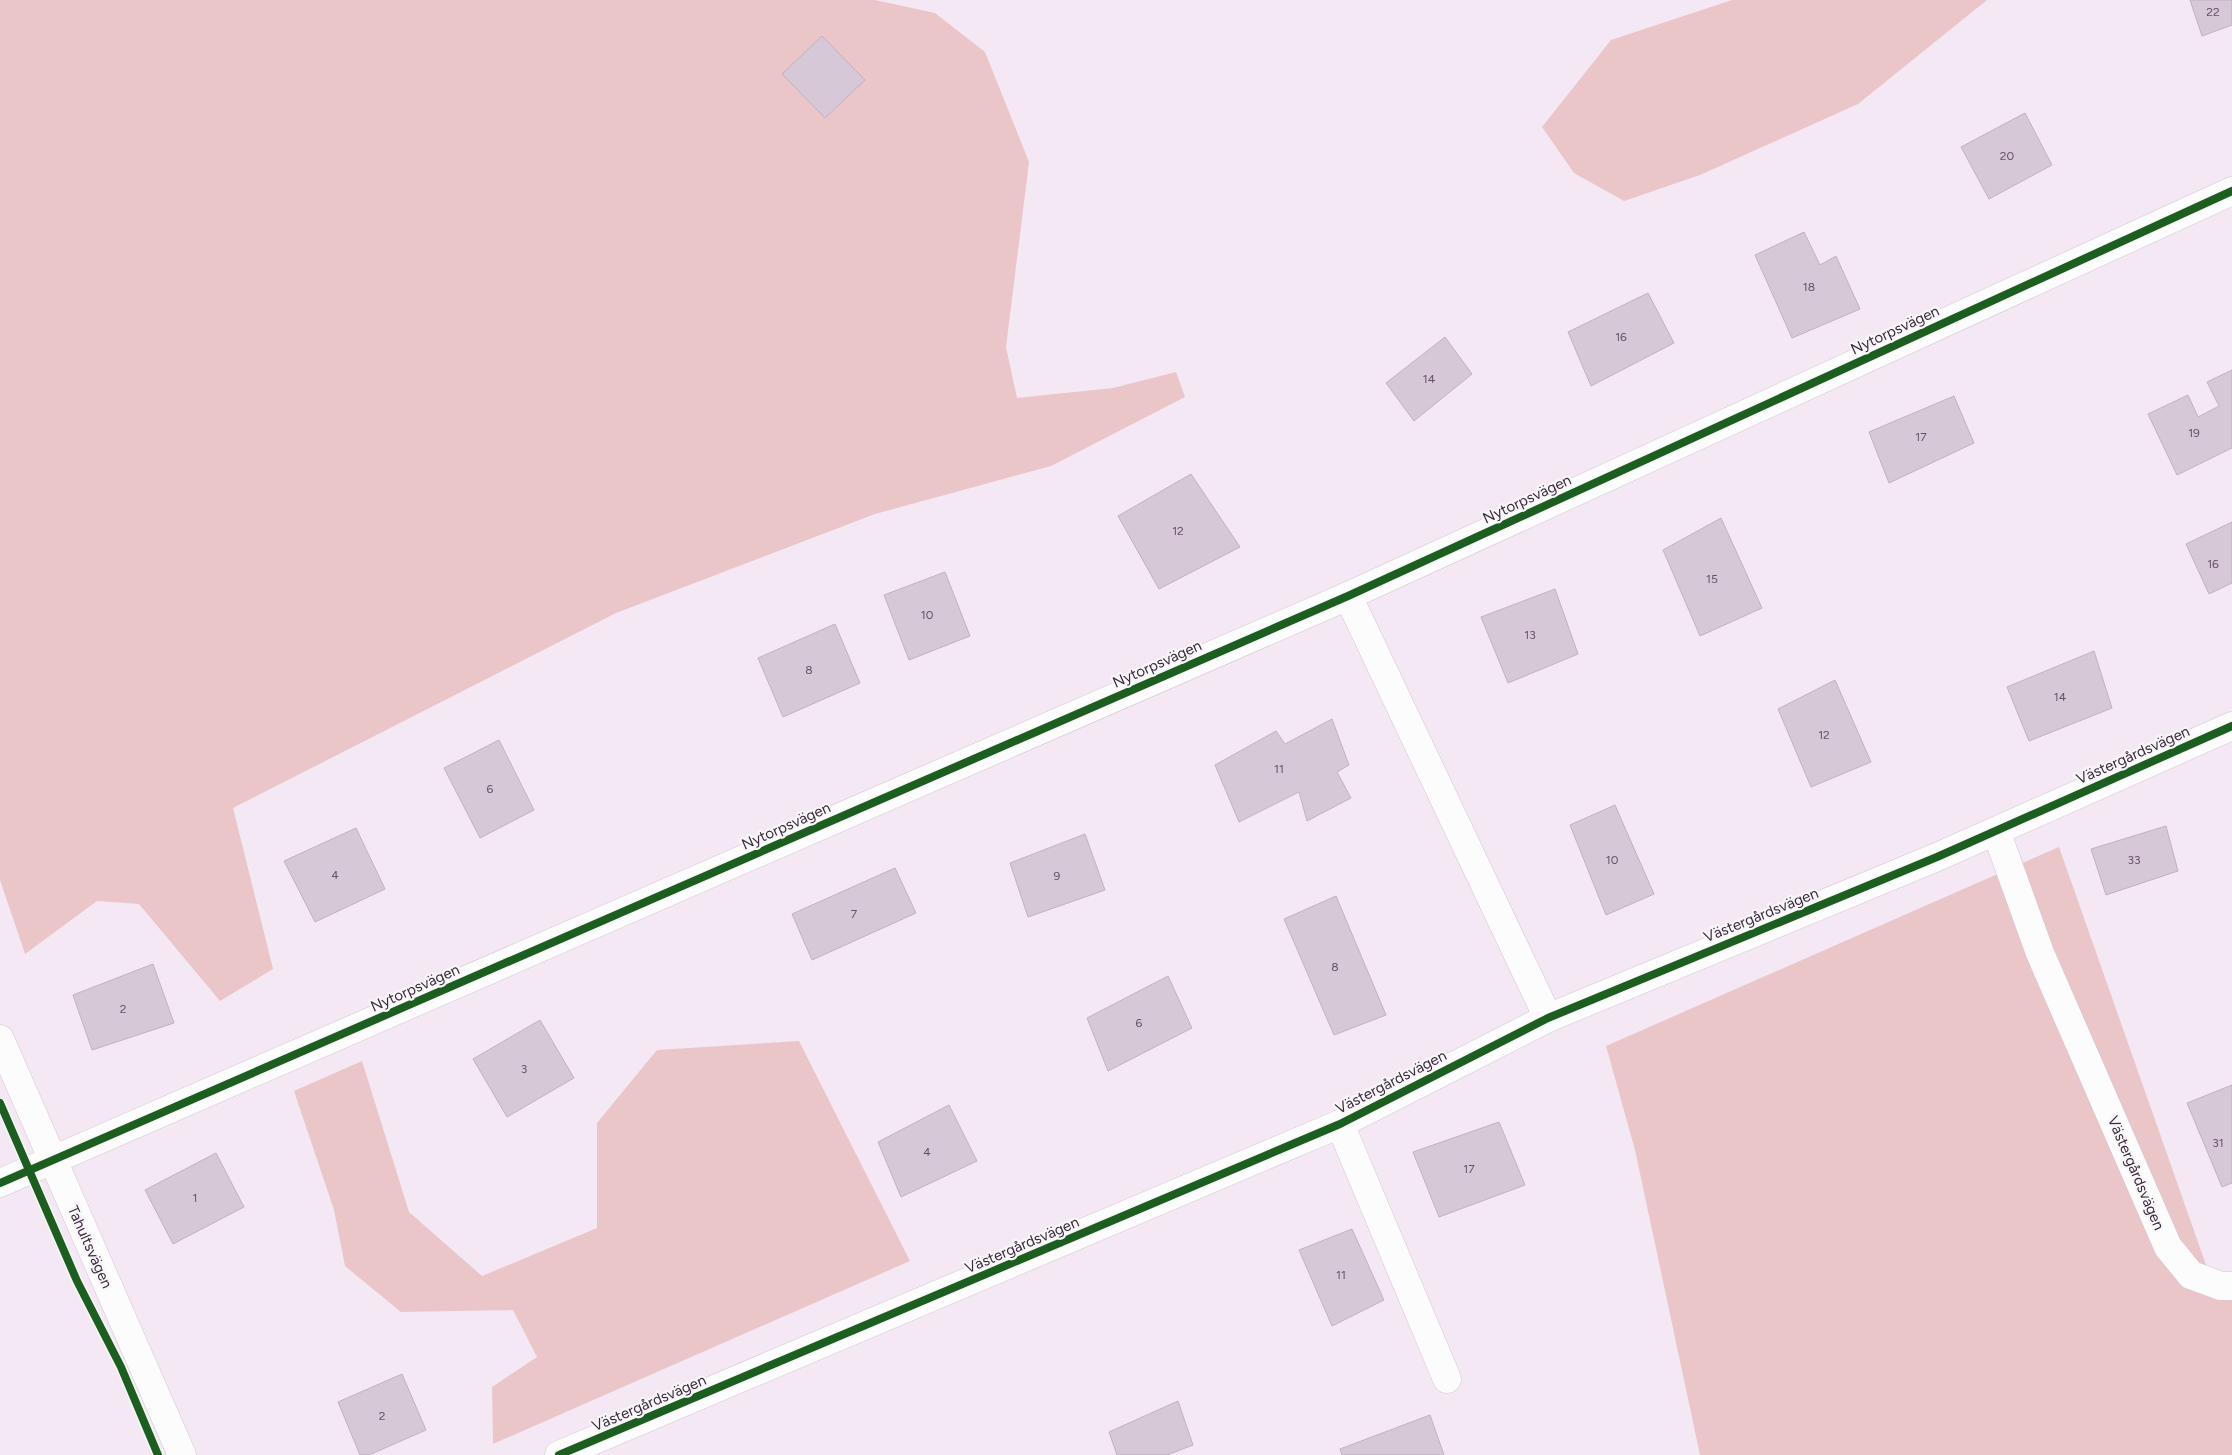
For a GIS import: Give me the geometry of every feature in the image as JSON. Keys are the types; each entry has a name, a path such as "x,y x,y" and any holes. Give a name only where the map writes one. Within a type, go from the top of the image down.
{"street":[{"name":"Nytorpsvägen","path":"0,1183 1348,596 2232,191"},
{"path":"1348,596 1548,1018"},
{"name":"Västergårdsvägen","path":"559,1455 1340,1124 1548,1018 1937,858 2232,726"},
{"name":"Västergårdsvägen","path":"1996,831 2040,953 2168,1247 2191,1275 2221,1286 2232,1286"},
{"name":"Tahultsvägen","path":"0,1039 182,1455"},
{"name":"Västergårdsvägen","path":"1340,1124 1447,1379"}],"shaded area":[{"path":"0,0 875,0 935,13 985,52 1029,162 1006,347 1017,398 1113,388 1176,372 1185,397 1051,466 875,514 616,613 233,808 273,969 220,1001 139,904 97,901 25,954 0,880"},
{"path":"1732,0 1987,0 1858,104 1700,175 1624,201 1574,173 1542,127 1611,40"},
{"path":"2059,847 2211,1279 2232,1273 2232,1455 1700,1455 1635,1150 1606,1046"},
{"path":"799,1041 910,1261 493,1444 492,1387 537,1357 513,1310 401,1312 345,1266 334,1210 294,1091 362,1061 409,1212 482,1276 597,1228 597,1123 657,1050"}],"building":[{"path":"2190,0 2232,0 2232,25 2202,36"},
{"path":"822,36 865,80 825,118 782,74"},
{"path":"2025,113 2052,165 1989,199 1961,147"},
{"path":"1804,232 1820,265 1836,256 1860,309 1792,338 1755,255"},
{"path":"1648,293 1674,343 1591,386 1568,332"},
{"path":"1445,337 1472,374 1414,421 1386,383"},
{"path":"2232,370 2232,448 2177,475 2148,414 2188,395 2198,417 2219,406 2207,382"},
{"path":"1954,396 1974,443 1889,483 1869,432"},
{"path":"1191,474 1240,547 1159,589 1118,516"},
{"path":"1721,518 1762,608 1700,636 1663,550"},
{"path":"2232,522 2232,583 2209,594 2186,544"},
{"path":"945,572 970,636 909,660 884,595"},
{"path":"1555,589 1578,654 1508,683 1481,617"},
{"path":"835,624 860,683 783,717 758,658"},
{"path":"2094,651 2112,708 2029,741 2007,687"},
{"path":"1835,680 1871,762 1811,787 1778,709"},
{"path":"1332,719 1349,765 1337,772 1351,798 1307,821 1299,792 1239,822 1215,765 1276,731 1285,744"},
{"path":"499,740 534,810 480,838 444,768"},
{"path":"1615,805 1654,894 1606,915 1570,825"},
{"path":"2166,826 2178,871 2106,895 2091,849"},
{"path":"356,828 385,889 315,922 284,861"},
{"path":"1085,834 1105,890 1028,917 1010,863"},
{"path":"895,868 916,913 812,960 792,914"},
{"path":"1336,896 1386,1015 1334,1035 1284,919"},
{"path":"153,964 174,1023 92,1050 73,995"},
{"path":"1168,976 1192,1028 1108,1071 1087,1018"},
{"path":"540,1020 574,1078 507,1117 473,1059"},
{"path":"2232,1085 2232,1183 2222,1187 2187,1103"},
{"path":"949,1105 977,1161 901,1197 878,1142"},
{"path":"1499,1122 1525,1185 1439,1217 1413,1152"},
{"path":"216,1153 244,1207 173,1244 145,1190"},
{"path":"1352,1229 1384,1300 1332,1326 1299,1250"},
{"path":"402,1374 426,1430 369,1455 360,1455 338,1402"},
{"path":"1178,1401 1193,1445 1167,1455 1117,1455 1109,1432"},
{"path":"1430,1415 1444,1455 1342,1455 1340,1449"}],"cycle path":[{"path":"0,1183 1348,596 2232,191"},
{"path":"559,1455 1340,1124 1548,1018 1937,857 2232,726"},
{"path":"0,1103 77,1281 121,1367 158,1455"}]}
